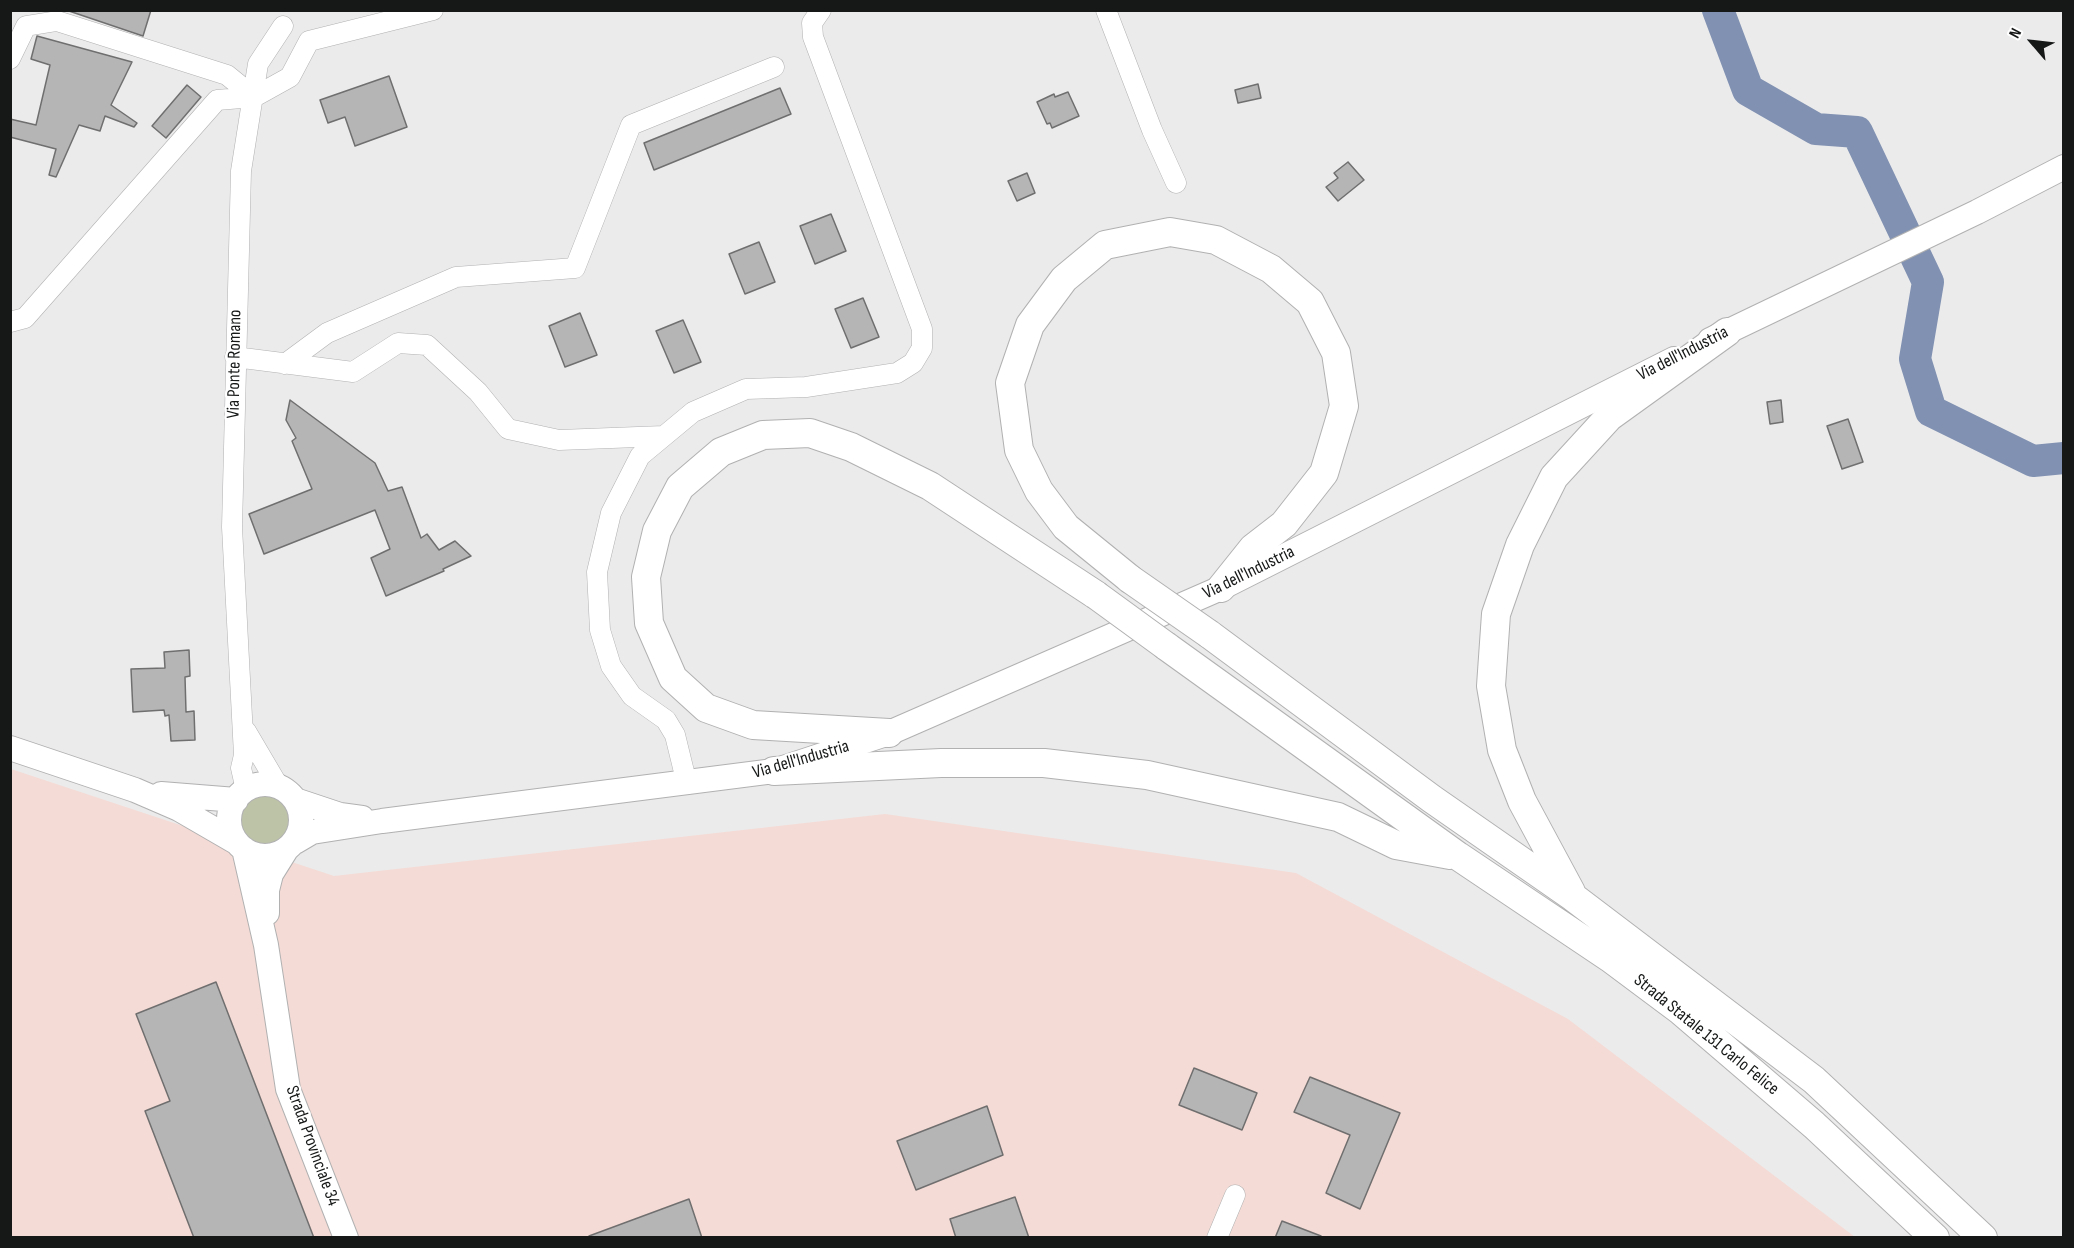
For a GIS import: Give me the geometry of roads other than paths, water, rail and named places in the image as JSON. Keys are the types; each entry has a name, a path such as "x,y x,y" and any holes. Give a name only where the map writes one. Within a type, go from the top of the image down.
{"highway":[{"name":"Strada Statale 131 Carlo Felice","path":"1221,588 1253,548 1284,524 1324,472 1344,406 1336,353 1310,302 1271,269 1216,240 1170,232 1105,245 1064,279 1030,325 1010,383 1019,450 1039,491 1066,527 1130,579 1209,634 1432,799 1573,897 1814,1080 1983,1238"},
{"path":"1573,897 1522,801 1502,750 1491,686 1496,614 1520,545 1554,477 1609,417 1727,332"},
{"name":"Strada Statale 131 Carlo Felice","path":"888,733 753,725 706,708 673,678 649,623 646,577 657,531 680,487 721,453 763,435 810,433 851,447 930,486 1096,595 1458,856 1610,958 1681,1011 1814,1125 1935,1238"},
{"path":"774,771 941,764 1044,763 1147,775 1338,817 1396,845 1458,856"}],"main road":[{"name":"Via dell'Industria","path":"290,846 312,832 382,821 687,784 774,771 888,733 1221,588 1727,332 1767,315 2064,167"},
{"path":"10,748 135,790 179,809 260,856 278,854 290,846"},
{"path":"262,784 287,793 301,816 290,846 271,874 267,890 266,945 240,846 230,825 232,807 241,795 262,784"},
{"path":"135,790 179,796 241,795"},
{"name":"Via dell'Industria","path":"287,793 340,815 382,821"},
{"name":"Strada Provinciale 34","path":"266,945 288,1089 346,1238"}],"street":[{"path":"10,322 25,318 217,100 254,97 290,76 309,41 434,10"},
{"path":"687,784 675,735 666,720 632,696 611,666 600,630 597,572 611,513 640,456 693,412 746,389 806,387 897,373 913,363 922,348 922,329 813,37 812,23 821,10"},
{"path":"1106,10 1152,130 1176,183"},
{"path":"10,59 26,26 57,21 227,75 254,97"},
{"name":"Via Ponte Romano","path":"241,795 241,768 244,755 232,528 241,171 258,64 283,26"},
{"path":"285,364 327,333 456,278 575,268 631,125 774,67"},
{"path":"235,357 352,372 398,343 427,345 478,392 508,429 559,440 664,436"},
{"name":"Via Ponte Romano","path":"242,711 247,735 287,793"},
{"path":"1217,1238 1235,1195"}],"waterway":[{"path":"1718,10 1748,90 1816,129 1857,132 1928,282 1915,359 1931,411 2033,461 2064,458"}]}
